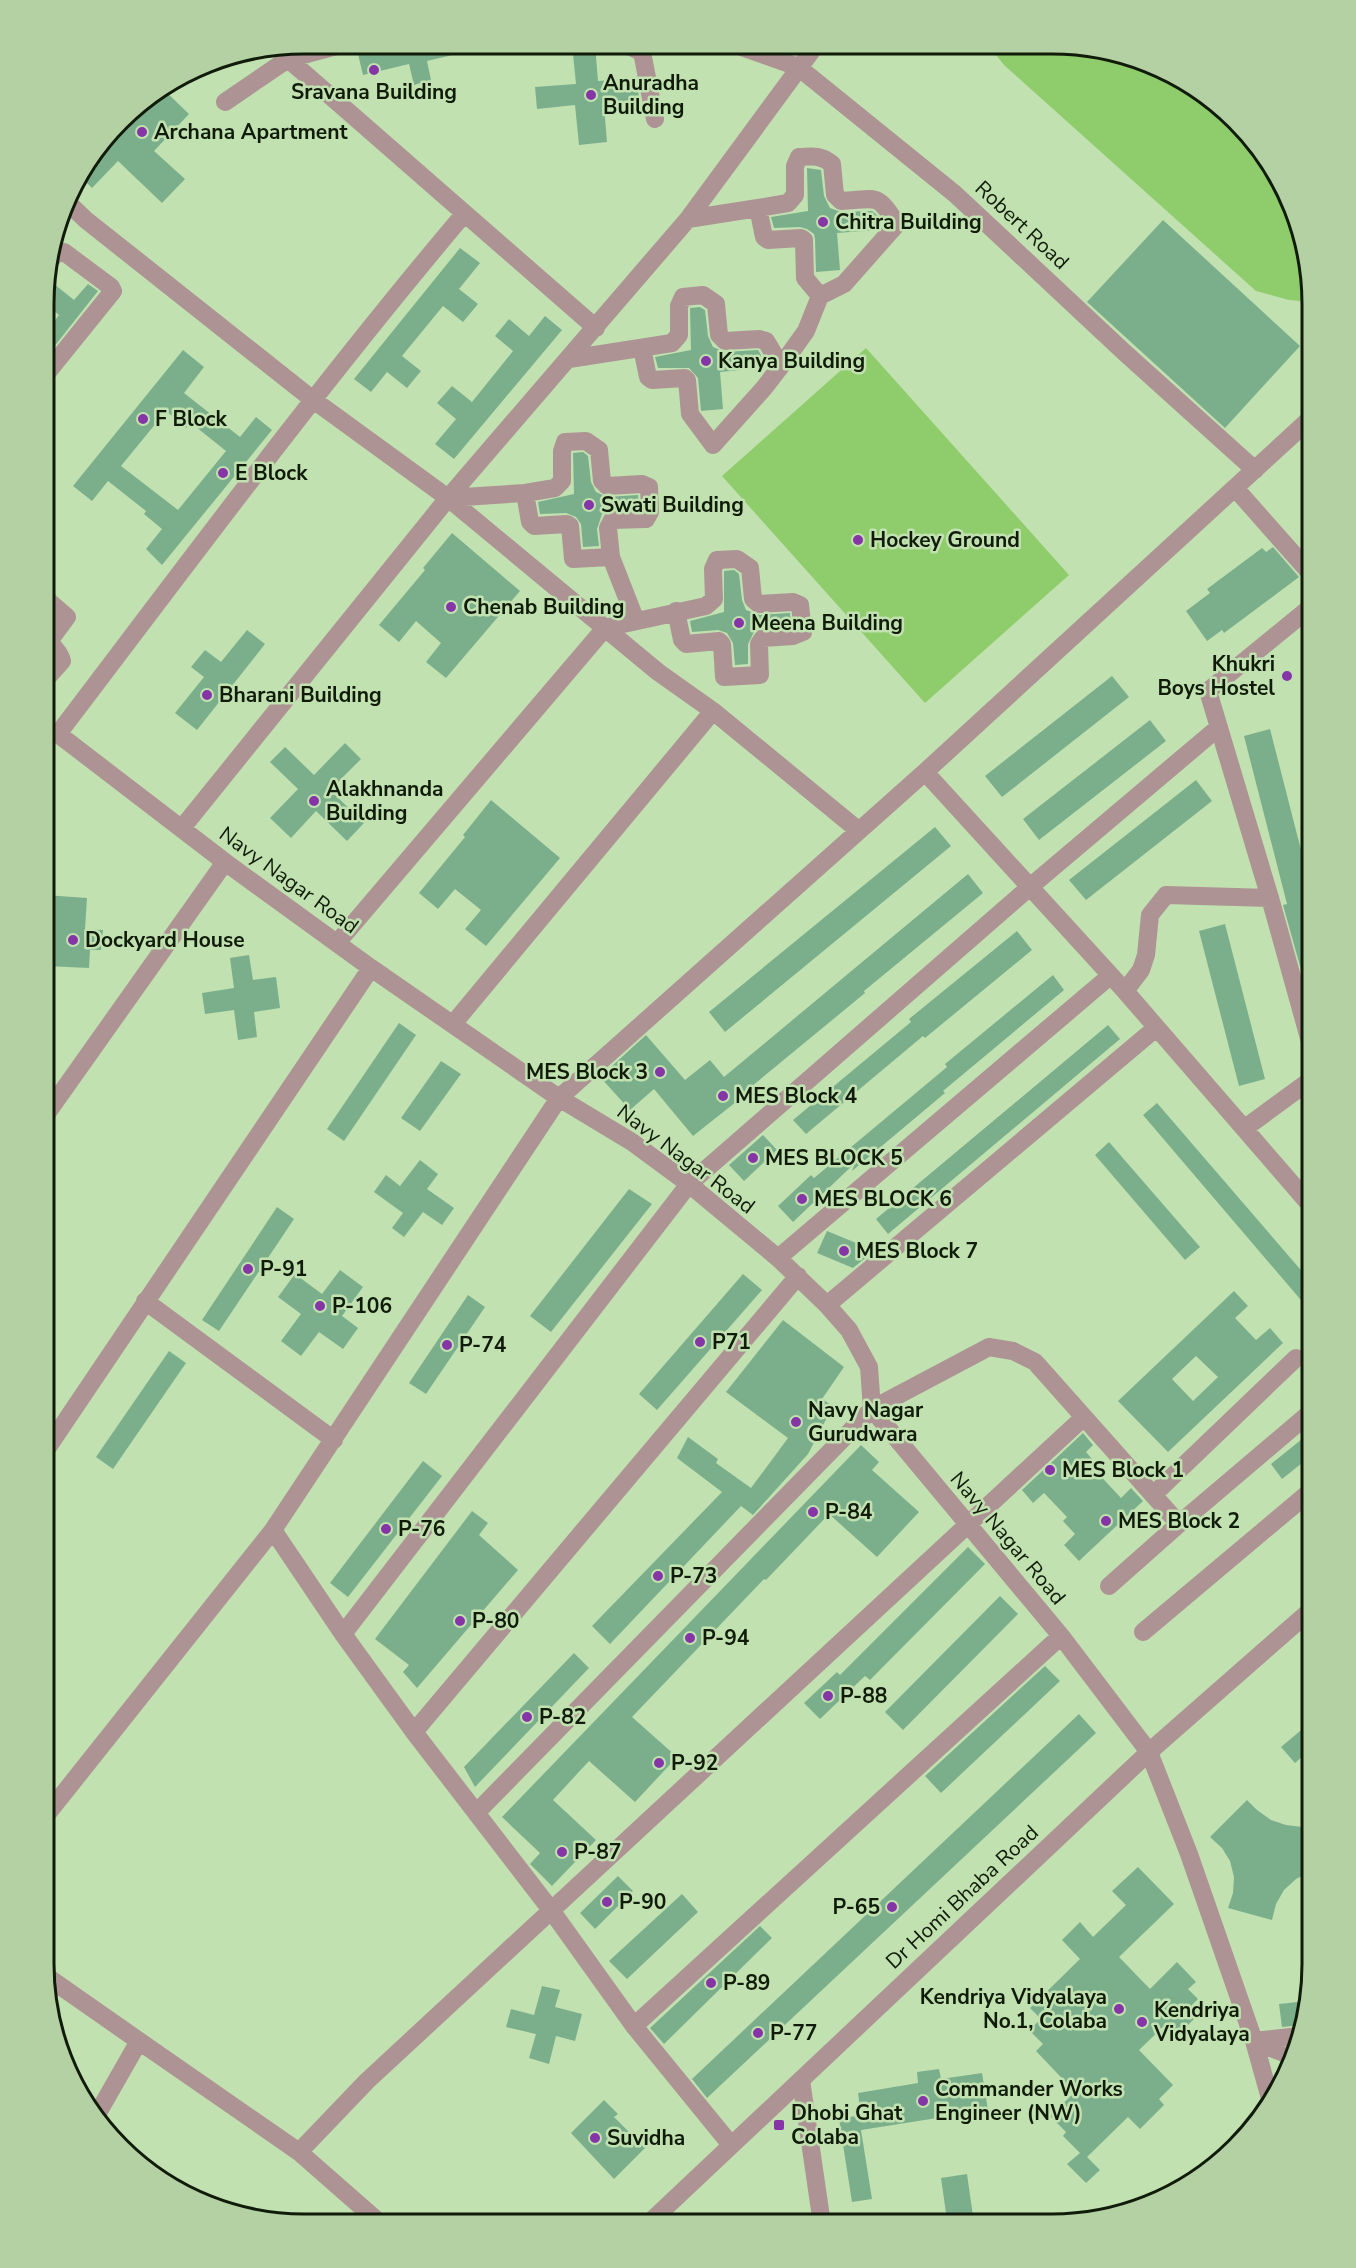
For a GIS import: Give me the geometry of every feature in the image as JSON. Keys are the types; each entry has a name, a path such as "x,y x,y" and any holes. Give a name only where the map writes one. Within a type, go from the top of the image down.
{"street":[{"path":"225,102 288,59 307,54"},
{"path":"642,54 655,119"},
{"name":"Robert Road","path":"761,54 798,67 956,194 1124,352 1255,470"},
{"path":"182,828 448,498 688,219 809,54"},
{"path":"288,59 596,328"},
{"path":"642,348 648,377 652,380 685,378 687,380 690,414 713,445 764,388 807,331 820,296 844,284 897,224 882,201 875,199 841,201 835,195 832,164 819,156 799,157 795,166 795,195 788,203 688,219"},
{"path":"73,208 312,399 448,498 658,672 713,711 858,830"},
{"path":"758,208 764,237 768,240 801,238 804,240 805,278 820,296"},
{"path":"312,399 464,214"},
{"path":"54,364 113,291 111,287 64,252 60,252"},
{"path":"569,359 672,343 679,335 679,306 683,297 703,296 716,304 719,335 725,341 759,339 766,341 781,366"},
{"name":"Navy Nagar Road","path":"312,399 58,734 225,862 371,968 560,1098 632,1142 688,1184 778,1258 828,1305 849,1330 868,1367 872,1409 1061,1636 1149,1752 1189,1854 1254,2041 1268,2091"},
{"path":"54,1805 273,1530 560,1098 925,772 1302,426"},
{"path":"448,498 525,493 555,488 562,481 562,451 565,442 586,441 593,445 599,450 602,481 607,486 642,484 649,487 650,512 646,519 612,520 608,528 611,557 636,621"},
{"path":"1235,488 1302,564"},
{"path":"525,493 530,522 534,526 567,524 570,526 573,559 611,557"},
{"path":"337,943 605,628 676,611 706,606 714,599 713,569 717,560 737,559 750,568 753,599 759,604 793,602 800,604 803,632 793,636 763,638 759,644 760,675 724,677 722,644 719,642 686,644 682,640 676,611"},
{"path":"54,606 67,617 54,634"},
{"path":"1302,614 1208,691 1302,1013"},
{"path":"54,647 60,653 62,661 54,670"},
{"path":"453,1024 713,711"},
{"path":"343,1634 688,1184 1031,886 1219,727"},
{"path":"925,772 1031,886 1302,1195"},
{"path":"54,1103 225,862"},
{"path":"1125,992 1141,970 1146,955 1150,915 1166,895 1270,897"},
{"path":"54,1438 371,968"},
{"path":"778,1258 1110,976"},
{"path":"828,1305 1156,1028"},
{"path":"1245,1128 1302,1086"},
{"path":"414,1732 798,1276"},
{"path":"145,1301 334,1440"},
{"path":"476,1813 872,1409 988,1347 1013,1352 1035,1362 1179,1524"},
{"path":"1153,1495 1296,1358"},
{"path":"299,2152 368,2081 967,1523 1084,1417"},
{"path":"1109,1586 1302,1419"},
{"path":"1143,1632 1302,1498"},
{"path":"273,1530 343,1634 414,1732 551,1910 634,2026 731,2145"},
{"name":"Dr Homi Bhaba Road","path":"658,2214 1149,1752 1302,1618"},
{"path":"634,2026 1061,1636"},
{"path":"55,1982 299,2152 370,2214"},
{"path":"1254,2041 1291,2037"},
{"path":"1254,2041 1286,2054"},
{"path":"100,2109 139,2042"},
{"path":"801,2080 821,2214"}],"green space":[{"path":"995,54 1052,54 1101,59 1133,67 1163,80 1191,96 1217,116 1240,139 1260,165 1283,208 1297,255 1302,301 1256,291 1004,65"},
{"path":"866,348 1069,575 925,703 722,476"}],"building":[{"path":"358,54 457,54 427,61 431,80 414,85 409,64 363,75"},
{"name":"Anuradha Building","path":"573,54 596,54 598,81 636,78 640,103 604,106 607,142 579,145 575,105 537,109 535,87 576,84"},
{"name":"Archana Apartment","path":"168,94 189,114 154,151 185,179 162,203 118,161 92,188 86,182 116,139 139,116 165,96"},
{"name":"Chitra Building","path":"807,168 821,170 824,196 830,208 841,212 872,211 878,216 877,230 837,233 840,270 816,272 814,234 807,229 774,228 771,217 808,211"},
{"path":"1163,220 1300,346 1225,428 1087,302"},
{"path":"460,248 480,263 459,289 478,304 463,322 443,306 402,356 421,371 407,388 387,372 371,392 354,379"},
{"path":"88,284 98,291 54,347 54,322 59,315 54,311 55,285 74,300"},
{"name":"Kanya Building","path":"700,307 705,310 708,336 713,347 725,352 758,350 761,355 762,368 720,372 723,409 701,411 698,378 689,368 658,368 655,357 691,350 690,308"},
{"path":"545,316 562,330 454,459 435,444 456,419 437,403 452,386 472,402 513,351 495,336 509,319 529,336"},
{"path":"183,350 204,367 184,393 240,437 256,417 272,430 162,565 146,549 162,529 144,514 146,511 108,481 92,501 73,486","holes":["166,411 186,428 191,423 226,451 178,510 121,466"]},
{"name":"Swati Building","path":"583,452 588,456 591,482 596,492 607,497 638,495 639,508 611,509 602,514 597,529 599,546 583,547 581,524 576,517 566,513 540,514 538,502 574,494 573,453"},
{"name":"Chenab Building","path":"452,533 520,591 446,678 426,662 441,643 416,621 399,642 379,625 425,570 423,568"},
{"path":"1273,547 1299,577 1224,633 1222,630 1207,641 1186,611 1210,593 1207,589 1262,548 1266,552"},
{"path":"734,570 739,574 742,600 746,610 760,615 790,613 791,625 762,627 754,632 748,644 748,664 735,665 733,643 727,633 718,630 692,632 690,621 724,612 724,571"},
{"name":"Bharani Building","path":"247,630 265,644 197,730 175,713 204,677 191,667 205,650 221,662"},
{"path":"1112,676 1129,697 1002,797 985,776"},
{"path":"1150,720 1166,741 1039,840 1023,819"},
{"path":"1270,729 1302,854 1302,973 1283,905 1287,904 1244,736"},
{"name":"Alakhnanda Building","path":"345,743 361,759 330,790 364,823 347,841 316,811 291,838 270,818 298,789 270,762 285,747 314,775"},
{"path":"1196,780 1212,801 1086,900 1069,880"},
{"path":"491,800 560,858 486,946 465,929 481,910 455,889 438,909 419,893 465,837 463,835"},
{"path":"935,827 951,846 725,1032 709,1012"},
{"path":"968,874 983,893 693,1136 654,1089 630,1110 600,1077 646,1035 685,1080 710,1060 724,1077"},
{"name":"Dockyard House","path":"54,896 87,898 85,929 103,930 101,950 90,950 89,968 54,966"},
{"path":"1225,924 1265,1079 1239,1086 1199,931"},
{"path":"1017,931 1032,950 925,1038 923,1036 806,1134 793,1120 911,1022 909,1019"},
{"path":"249,955 253,980 276,977 280,1008 254,1012 257,1037 238,1040 234,1010 205,1014 202,993 234,988 230,958"},
{"path":"1053,975 1064,990 852,1171 855,1163 793,1222 778,1206 811,1175 814,1178 947,1067 945,1064"},
{"path":"399,1023 416,1035 344,1141 327,1129"},
{"path":"1108,1025 1120,1039 888,1234 876,1219"},
{"path":"441,1061 461,1074 420,1131 401,1118"},
{"path":"1157,1103 1302,1271 1302,1301 1143,1115"},
{"name":"MES BLOCK 5","path":"763,1135 777,1150 744,1181 729,1165"},
{"path":"1109,1142 1200,1247 1185,1260 1095,1155"},
{"path":"420,1160 438,1174 427,1189 454,1208 442,1225 423,1212 404,1237 392,1228 403,1213 374,1192 386,1175 400,1186"},
{"path":"629,1189 652,1204 551,1332 530,1316"},
{"name":"P-91","path":"277,1207 294,1219 219,1331 202,1320"},
{"name":"MES Block 7","path":"827,1231 871,1249 869,1255 853,1268 817,1253"},
{"name":"P-106","path":"340,1270 363,1287 342,1316 358,1328 343,1349 319,1332 301,1356 281,1341 301,1314 278,1297 295,1274 322,1294"},
{"name":"P71","path":"743,1274 762,1290 657,1410 639,1394"},
{"path":"1234,1291 1248,1306 1235,1318 1256,1340 1270,1328 1283,1343 1168,1452 1118,1401","holes":["1196,1356 1218,1377 1193,1401 1172,1379"]},
{"name":"P-74","path":"468,1295 485,1307 426,1394 409,1383"},
{"name":"Navy Nagar Gurudwara","path":"783,1320 844,1367 822,1399 833,1406 808,1454 753,1515 741,1506 610,1644 592,1626 722,1492 677,1458 688,1437 718,1459 716,1463 751,1488 788,1438 726,1392"},
{"path":"169,1351 186,1363 113,1469 96,1457"},
{"path":"1083,1433 1093,1445 1086,1452 1097,1465 1093,1468 1121,1498 1131,1488 1143,1501 1079,1561 1064,1545 1075,1534 1063,1521 1067,1517 1044,1493 1033,1503 1022,1490"},
{"path":"1302,1439 1302,1463 1282,1479 1271,1464"},
{"path":"861,1445 879,1462 872,1470 919,1512 877,1557 829,1514 766,1580 764,1579 632,1717 677,1757 635,1802 589,1761 553,1800 596,1840 552,1886 530,1864 540,1853 502,1817"},
{"name":"P-76","path":"423,1461 442,1476 348,1597 330,1583"},
{"path":"472,1511 488,1523 479,1535 518,1570 417,1688 403,1672 409,1665 375,1639"},
{"path":"968,1547 985,1564 870,1680 865,1676 820,1719 804,1703 837,1672 840,1675"},
{"path":"1000,1596 1018,1614 903,1730 885,1712"},
{"name":"P-82","path":"574,1653 589,1668 475,1787 464,1767"},
{"path":"1045,1666 1060,1681 941,1793 925,1776"},
{"path":"1079,1714 1096,1733 707,2098 692,2079"},
{"path":"1302,1729 1302,1757 1295,1763 1281,1747"},
{"path":"1247,1800 1271,1820 1302,1827 1302,1876 1284,1890 1276,1904 1272,1920 1228,1908 1233,1893 1234,1877 1230,1861 1222,1848 1210,1837"},
{"name":"Kendriya Vidyalaya","path":"1138,1867 1174,1904 1119,1957 1150,1989 1177,1962 1196,1982 1188,1989 1198,1999 1192,2005 1200,2013 1176,2037 1165,2025 1139,2050 1173,2085 1159,2099 1164,2105 1140,2129 1128,2117 1087,2157 1100,2170 1086,2183 1067,2164 1080,2153 1063,2136 1066,2132 1050,2116 1075,2092 1036,2051 1043,2044 1029,2030 1041,2019 1030,2008 1080,1959 1062,1940 1080,1922 1093,1937 1126,1905 1112,1891"},
{"name":"P-90","path":"618,1876 633,1891 595,1929 580,1913"},
{"path":"682,1894 698,1912 627,1979 609,1961"},
{"name":"P-89","path":"760,1926 772,1938 664,2044 650,2028"},
{"path":"542,1986 560,1990 555,2007 582,2014 575,2041 556,2036 549,2064 529,2058 536,2034 506,2027 511,2009 534,2015"},
{"path":"1299,2002 1294,2026 1282,2027 1279,2004"},
{"name":"Commander Works Engineer (NW)","path":"939,2069 941,2079 982,2073 988,2110 861,2130 872,2199 852,2202 839,2119 861,2115 858,2093 918,2083 917,2072"},
{"name":"Suvidha","path":"604,2100 618,2114 614,2117 645,2148 614,2179 571,2133"},
{"path":"967,2174 973,2214 946,2214 941,2178"}],"place":[{"name":"Sravana Building","path":"374,70"},
{"name":"Anuradha Building","path":"591,95"},
{"name":"Archana Apartment","path":"142,132"},
{"name":"Chitra Building","path":"823,222"},
{"name":"Kanya Building","path":"706,361"},
{"name":"F Block","path":"143,419"},
{"name":"E Block","path":"223,473"},
{"name":"Swati Building","path":"589,505"},
{"name":"Hockey Ground","path":"858,540"},
{"name":"Chenab Building","path":"451,607"},
{"name":"Meena Building","path":"739,623"},
{"name":"Khukri Boys Hostel","path":"1287,676"},
{"name":"Bharani Building","path":"207,695"},
{"name":"Alakhnanda Building","path":"314,801"},
{"name":"Dockyard House","path":"73,940"},
{"name":"MES Block 3","path":"660,1072"},
{"name":"MES Block 4","path":"723,1096"},
{"name":"MES BLOCK 5","path":"753,1158"},
{"name":"MES BLOCK 6","path":"802,1199"},
{"name":"MES Block 7","path":"844,1251"},
{"name":"P-91","path":"248,1269"},
{"name":"P-106","path":"320,1306"},
{"name":"P71","path":"700,1342"},
{"name":"P-74","path":"447,1345"},
{"name":"Navy Nagar Gurudwara","path":"796,1422"},
{"name":"MES Block 1","path":"1050,1470"},
{"name":"P-84","path":"813,1512"},
{"name":"MES Block 2","path":"1106,1521"},
{"name":"P-76","path":"386,1529"},
{"name":"P-73","path":"658,1576"},
{"name":"P-80","path":"460,1621"},
{"name":"P-94","path":"690,1638"},
{"name":"P-88","path":"828,1696"},
{"name":"P-82","path":"527,1717"},
{"name":"P-92","path":"659,1763"},
{"name":"P-87","path":"562,1852"},
{"name":"P-90","path":"607,1902"},
{"name":"P-65","path":"892,1907"},
{"name":"P-89","path":"711,1983"},
{"name":"Kendriya Vidyalaya No.1, Colaba","path":"1119,2009"},
{"name":"Kendriya Vidyalaya","path":"1142,2022"},
{"name":"P-77","path":"758,2033"},
{"name":"Commander Works Engineer (NW)","path":"923,2101"},
{"name":"Dhobi Ghat Colaba","path":"779,2125"},
{"name":"Suvidha","path":"595,2138"}]}
